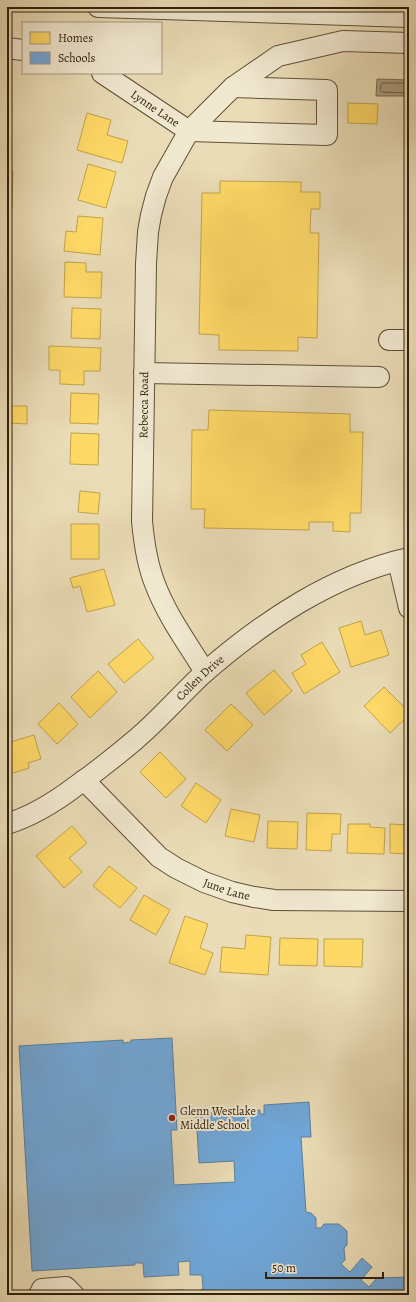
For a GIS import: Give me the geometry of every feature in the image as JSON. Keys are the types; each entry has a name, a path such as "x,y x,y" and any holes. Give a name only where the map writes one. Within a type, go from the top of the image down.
{"street":[{"path":"98,7 321,11 409,17"},
{"name":"Rebecca Road","path":"205,672 164,605 155,584 148,562 142,522 146,264 149,227 156,196 163,177 189,131 233,87 278,56 343,41 409,43"},
{"path":"7,48 22,50"},
{"name":"Lynne Lane","path":"104,74 189,131"},
{"path":"189,131 327,135 327,90 233,87"},
{"path":"389,340 409,340"},
{"path":"144,373 379,377"},
{"path":"403,560 409,608"},
{"name":"Collen Drive","path":"7,824 18,821 40,810 57,800 84,780 136,739 205,672 260,629 303,601 350,577 403,560"},
{"name":"June Lane","path":"84,780 159,857 176,868 232,892 274,900 409,901"},
{"path":"40,1295 42,1289 66,1287 74,1295"}],"water":[{"path":"377,79 409,80 409,96 376,96"}],"building: Homes":[{"path":"348,103 378,104 377,124 348,123"},
{"path":"87,113 111,120 107,135 128,141 122,163 77,150"},
{"path":"88,164 116,172 106,208 78,200"},
{"path":"7,171 13,171 12,209 7,209"},
{"path":"220,181 301,182 301,192 320,192 320,209 311,209 310,233 319,233 317,338 298,337 298,351 219,350 219,335 199,334 202,193 220,193"},
{"path":"78,216 103,218 100,255 64,251 66,231 76,232"},
{"path":"65,262 86,263 86,272 102,272 101,298 64,297"},
{"path":"72,308 101,309 100,339 71,338"},
{"path":"7,343 11,343 10,381 7,381"},
{"path":"49,346 101,348 100,371 84,371 84,385 60,384 60,370 49,370"},
{"path":"71,393 99,394 98,424 70,423"},
{"path":"9,406 27,406 27,424 9,423"},
{"path":"209,410 350,414 350,432 363,432 361,513 350,513 350,532 333,531 333,522 309,522 309,530 204,528 205,509 191,509 192,430 208,430"},
{"path":"7,429 9,429 9,467 7,467"},
{"path":"71,433 99,434 98,465 70,464"},
{"path":"80,491 100,493 98,514 78,512"},
{"path":"8,515 8,552 7,552"},
{"path":"71,524 99,524 99,559 71,559"},
{"path":"104,569 115,605 87,612 80,586 73,588 70,578"},
{"path":"361,621 365,635 381,630 389,655 351,667 339,628"},
{"path":"138,639 154,658 124,683 108,664"},
{"path":"322,642 340,672 304,694 292,673 306,664 301,655"},
{"path":"274,670 292,691 264,715 246,693"},
{"path":"98,671 117,692 90,718 71,697"},
{"path":"384,687 409,712 409,715 390,733 364,706"},
{"path":"59,703 78,724 57,744 38,724"},
{"path":"231,704 253,725 227,751 205,730"},
{"path":"34,735 41,759 28,763 29,768 7,775 7,743"},
{"path":"160,752 186,779 166,798 140,772"},
{"path":"196,783 221,800 206,823 181,806"},
{"path":"231,809 260,815 254,842 225,836"},
{"path":"307,813 341,814 340,834 332,834 331,851 306,850"},
{"path":"268,821 298,822 297,849 267,848"},
{"path":"348,824 370,824 370,827 385,828 384,854 347,853"},
{"path":"390,824 409,825 409,854 390,853"},
{"path":"72,826 87,843 69,858 82,872 64,888 36,856"},
{"path":"109,866 137,888 120,908 93,886"},
{"path":"144,895 170,910 156,935 130,920"},
{"path":"185,916 208,924 200,948 213,953 205,975 169,963"},
{"path":"246,935 271,937 268,975 220,972 222,947 245,949"},
{"path":"280,938 318,939 317,966 279,965"},
{"path":"324,939 363,939 362,967 324,966"}],"building: Schools":[{"name":"Glenn Westlake Middle School","path":"172,1038 177,1130 171,1130 174,1185 235,1182 234,1161 199,1163 196,1114 260,1110 260,1114 264,1114 264,1105 309,1102 311,1137 301,1137 306,1212 311,1213 316,1218 316,1228 321,1228 324,1224 339,1224 347,1231 347,1245 344,1248 345,1260 341,1264 350,1272 362,1258 372,1267 361,1280 369,1287 377,1278 409,1277 409,1295 197,1295 203,1288 202,1275 190,1275 190,1261 178,1262 179,1275 144,1277 143,1263 135,1263 135,1265 32,1271 19,1046 123,1040 123,1043 131,1042 131,1040"},
{"path":"184,1290 190,1295 140,1295 144,1291"}],"place":[{"name":"Glenn Westlake Middle School","path":"172,1118"}]}
